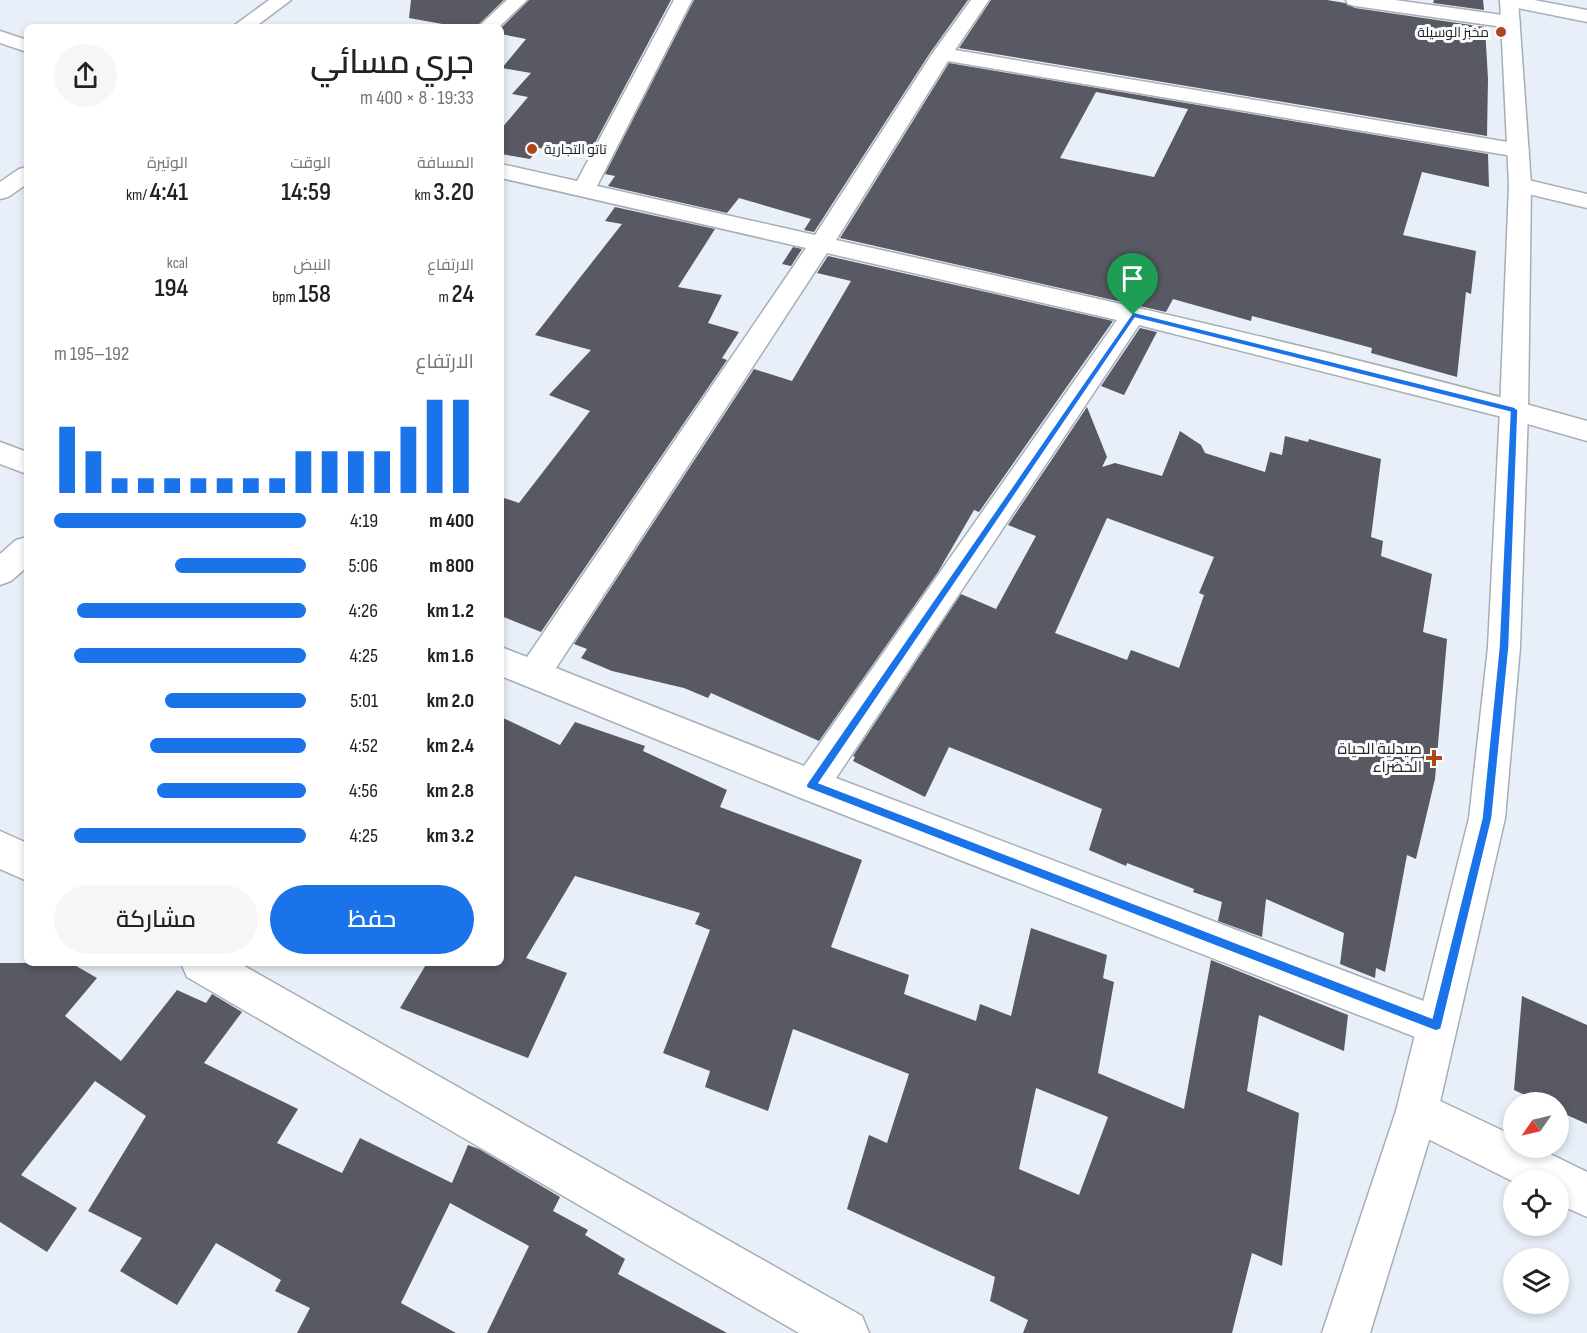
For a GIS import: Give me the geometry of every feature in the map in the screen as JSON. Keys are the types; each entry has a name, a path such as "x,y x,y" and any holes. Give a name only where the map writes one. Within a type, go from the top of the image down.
{"street":[{"path":"246,24 282,0"},
{"path":"491,24 518,0"},
{"path":"583,191 683,0"},
{"path":"980,0 942,54 821,244 517,668 811,785 1436,1025"},
{"path":"1355,0 1510,8 1587,16"},
{"path":"1346,1333 1417,1111 1487,818 1504,647 1514,410 1520,185 1510,8"},
{"path":"0,38 24,45"},
{"path":"942,54 1518,150"},
{"path":"504,172 1133,315 1514,410 1587,431"},
{"path":"0,192 24,176"},
{"path":"1520,185 1587,201"},
{"path":"811,785 1133,315"},
{"path":"0,453 24,462"},
{"path":"0,572 24,552"},
{"path":"206,966 845,1333"},
{"path":"1417,1111 1536,1170"},
{"path":"1569,1186 1587,1195"}],"building":[{"path":"411,0 504,0 479,24 442,24 409,18"},
{"path":"529,0 671,0 589,154 539,148 530,159 504,155 504,125 528,97 512,94 531,73 504,68 526,39 504,35 504,25"},
{"path":"694,0 968,0 930,53 814,232 804,230 811,219 739,198 727,213 608,186 615,176 605,174"},
{"path":"991,0 1327,0 1345,3 1355,8 1485,27 1488,79 1487,136 959,48"},
{"path":"1434,0 1483,0 1484,10 1433,3"},
{"path":"949,63 1488,154 1489,187 1422,172 1403,235 1476,251 1471,294 1466,292 1457,377 1371,353 1372,348 1252,316 1251,321 1173,299 1166,312 840,238","holes":["1096,92 1188,109 1154,177 1060,158"]},
{"path":"615,207 715,229 678,287 722,295 708,323 739,332 722,358 727,360 541,632 504,617 504,498 519,503 590,411 549,395 591,350 535,335 622,224 605,221"},
{"path":"793,247 802,249 791,266 782,264"},
{"path":"828,256 1113,321 979,512 974,510 938,572 819,741 711,693 708,698 684,688 612,671 581,658 587,649 574,644 754,369 792,381 851,281 817,273"},
{"path":"1140,328 1157,332 1124,395 1101,386"},
{"path":"1087,407 1107,457 1102,467 1115,463 1162,476 1180,431 1201,445 1205,453 1265,472 1270,452 1282,455 1285,436 1308,442 1309,439 1381,459 1371,537 1383,541 1381,556 1432,574 1423,632 1447,639 1435,779 1416,859 1407,855 1385,972 1376,968 1375,978 1340,964 1344,933 1266,899 1262,937 1218,921 1222,902 1193,892 1194,889 1127,863 1126,866 1089,850 1102,809 949,747 925,797 853,761 855,757 853,756 961,594 996,609 1036,536 1008,525","holes":["1107,518 1214,557 1199,593 1204,595 1179,668 1131,650 1127,660 1055,633"]},
{"path":"504,718 560,745 575,722 645,746 643,751 727,790 720,807 862,860 831,947 909,975 904,994 976,1021 980,1004 1011,1016 1031,928 1107,955 1103,978 1114,982 1098,1073 1184,1109 1211,960 1348,1015 1344,1051 1259,1015 1247,1091 1299,1113 1282,1266 1252,1253 1232,1333 1023,1333 1028,1320 990,1301 995,1277 847,1209 869,1135 887,1143 909,1074 793,1029 768,1111 705,1087 710,1071 663,1053 710,930 695,924 700,913 575,876 526,958 567,973 528,1058 400,1008 425,966 504,966","holes":["1036,1088 1108,1117 1079,1195 1019,1169"]},
{"path":"0,963 24,963 24,966 76,966 97,978 65,1016 121,1061 177,990 206,1003 212,994 242,1012 204,1063 298,1109 277,1143 342,1173 360,1138 452,1183 468,1145 479,1149 560,1197 553,1211 588,1230 585,1235 625,1259 618,1274 727,1333 487,1333 529,1246 450,1203 401,1303 456,1333 297,1333 310,1308 275,1291 281,1280 216,1243 177,1305 120,1271 142,1238 88,1211 146,1116 95,1081 21,1175 77,1208 47,1252 0,1222"},
{"path":"1522,996 1587,1025 1587,1124 1569,1116 1569,1092 1518,1092 1514,1090"}],"place":[{"name":"مخبز الوسيلة","path":"1501,32"},
{"name":"تاتو التجارية","path":"532,149"},
{"name":"صيدلية الحياة الخضراء","path":"1434,758"}],"route":[{"path":"1133,315 1514,410 1504,647 1487,818 1436,1025 811,785 1133,315"}]}
